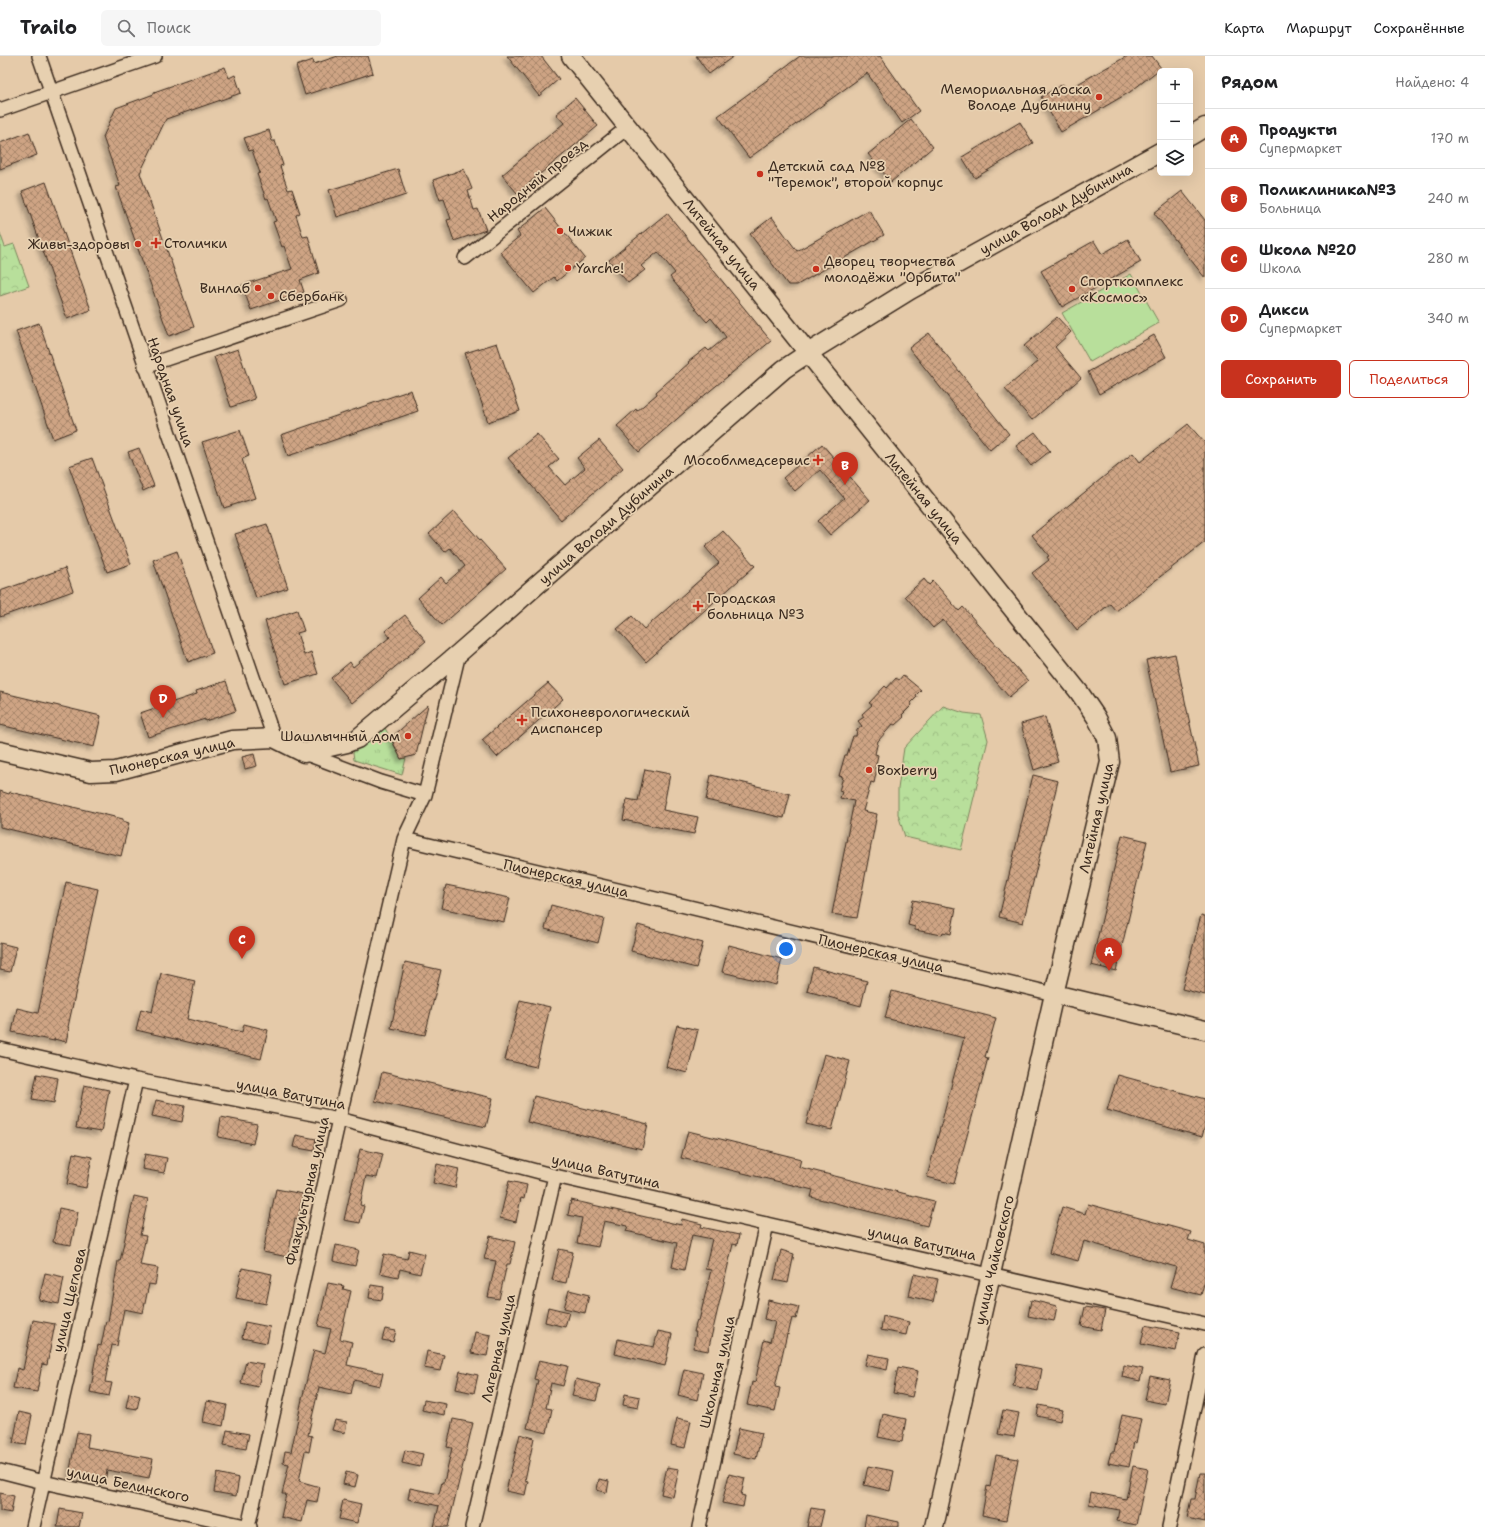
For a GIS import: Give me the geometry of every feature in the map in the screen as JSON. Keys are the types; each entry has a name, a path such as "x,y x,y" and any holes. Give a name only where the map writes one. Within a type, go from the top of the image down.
{"street":[{"name":"Народная улица","path":"39,56 274,738"},
{"path":"0,110 155,56"},
{"name":"Литейная улица","path":"571,56 1079,692 1096,717 1107,738 1110,762 1054,994"},
{"name":"Народный проезд","path":"465,258 628,127"},
{"path":"1193,134 1205,127"},
{"name":"улица Володи Дубинина","path":"304,753 347,743 357,739 459,653 784,369 808,352 910,290 1157,154"},
{"path":"145,366 341,300"},
{"path":"404,839 425,795 459,653"},
{"name":"Пионерская улица","path":"0,751 91,772 102,772 116,771 232,740 274,738 304,753 381,782 425,795"},
{"name":"Пионерская улица","path":"404,839 1205,1030"},
{"name":"Физкультурная улица","path":"249,1527 339,1119 404,839"},
{"name":"улица Чайковского","path":"934,1527 1054,994"},
{"name":"улица Ватутина","path":"0,1049 136,1080 339,1119 555,1176 1205,1324"},
{"name":"улица Щеглова","path":"33,1527 136,1080"},
{"name":"Лагерная улица","path":"472,1527 555,1176"},
{"name":"Школьная улица","path":"699,1527 767,1224"},
{"path":"1169,1527 1205,1354"},
{"name":"улица Белинского","path":"0,1471 43,1482 249,1527"}],"green space":[{"path":"0,233 5,247 14,244 29,286 0,296"},
{"path":"1131,274 1159,323 1090,362 1062,313"},
{"path":"943,706 964,713 981,715 988,740 961,850 905,837 898,814 898,789 904,748"},
{"path":"385,728 401,759 406,758 402,775 354,760 353,752"}],"building":[{"path":"338,56 368,56 373,73 305,95 296,66 313,60 314,64"},
{"path":"507,56 541,56 559,79 539,96"},
{"path":"696,56 734,56 709,74"},
{"path":"800,56 880,56 919,111 902,123 867,73 749,158 718,116"},
{"path":"1127,56 1152,56 1161,68 1157,68 1157,71 1130,92 1061,132 1041,97 1063,84 1067,90"},
{"path":"225,67 229,78 235,75 241,93 166,119 140,173 194,327 169,336 116,187 120,186 103,137 116,108 154,94 154,92"},
{"path":"575,98 598,126 517,193 502,175 564,123 556,114"},
{"path":"911,119 933,147 891,182 868,154"},
{"path":"1020,122 1033,143 975,178 962,157"},
{"path":"269,130 272,141 275,141 283,165 280,166 288,190 292,189 300,213 296,215 303,237 308,236 319,273 300,280 304,292 251,310 242,285 292,269 284,246 282,247 273,222 276,221 268,198 266,199 257,174 260,173 252,150 249,151 244,138"},
{"path":"29,132 37,155 0,169 0,143"},
{"path":"398,169 406,195 337,217 329,190"},
{"path":"464,169 472,189 468,191 474,210 478,209 486,230 454,241 447,220 451,219 444,199 440,200 433,180"},
{"path":"46,182 91,310 67,319 22,191"},
{"path":"1182,191 1205,220 1205,278 1154,213"},
{"path":"545,208 585,258 557,281 554,277 534,293 500,252 520,236 517,231"},
{"path":"869,210 884,235 797,285 788,285 750,234 772,217 797,251"},
{"path":"667,213 771,341 700,399 639,452 617,426 636,409 637,411 657,394 656,392 689,363 688,362 706,348 709,351 726,337 711,318 707,322 670,277 675,273 658,252 641,266 645,270 628,283 609,260"},
{"name":"Спорткомплекс «Космос»","path":"1128,239 1141,262 1062,307 1041,271 1094,241 1102,254"},
{"path":"1057,317 1071,332 1055,347 1081,378 1032,420 1005,389 1038,361 1024,346"},
{"path":"39,323 76,430 53,439 16,331"},
{"path":"929,333 1009,434 990,450 909,348"},
{"name":"Спорткомплекс «Космос»","path":"1154,335 1166,357 1099,394 1088,372"},
{"path":"497,343 520,411 488,422 465,353"},
{"path":"238,349 255,399 231,407 214,357"},
{"path":"411,390 418,411 288,456 281,435"},
{"path":"1188,424 1205,443 1205,542 1116,611 1110,604 1077,630 1032,573 1049,560 1047,557 1049,556 1032,535 1133,453 1140,462"},
{"path":"240,430 249,456 242,459 255,498 224,508 202,442"},
{"path":"1035,432 1050,451 1031,466 1016,446"},
{"path":"537,434 559,459 549,467 565,485 585,468 577,458 599,440 623,468 561,520 508,458"},
{"path":"822,444 870,500 830,535 818,521 844,498 820,470 795,491 783,478"},
{"path":"139,448 154,486 143,491 128,452"},
{"path":"92,458 131,564 107,572 69,466"},
{"path":"454,511 506,569 442,625 418,598 441,577 446,583 465,566 450,548 445,552 429,534"},
{"path":"267,524 288,588 256,598 235,534"},
{"path":"723,531 755,566 646,662 617,629 632,616 644,629 719,563 705,547"},
{"path":"177,551 213,653 188,662 153,560"},
{"path":"65,568 73,591 0,617 0,591"},
{"path":"924,579 929,585 933,581 959,611 963,607 1028,681 1009,697 943,620 933,628 905,596"},
{"path":"297,610 304,631 297,633 304,655 311,652 318,674 285,684 265,621"},
{"path":"405,615 426,641 352,703 331,678 350,662 353,667 390,637 385,631"},
{"path":"1175,654 1199,766 1170,772 1146,660"},
{"path":"903,675 921,690 911,703 912,705 902,715 904,717 895,725 893,724 878,741 875,754 878,755 874,783 871,782 863,811 877,814 857,918 832,914 854,801 840,798 842,792 839,791 843,777 839,776 845,755 847,755 853,736 856,736 857,730 862,726 858,721 864,717 862,714 872,705 869,703 885,686 887,688 896,678 899,680"},
{"path":"226,681 236,711 148,737 140,713 197,694 196,691"},
{"name":"Психоневрологический диспансер","path":"548,683 563,699 497,757 482,740"},
{"path":"0,692 101,716 94,747 0,725"},
{"path":"428,705 416,755 401,759 391,738"},
{"path":"1045,717 1058,762 1034,770 1021,724"},
{"path":"254,754 257,766 245,769 242,757"},
{"path":"645,769 670,774 663,810 698,817 694,834 623,820 627,799 638,801"},
{"path":"711,775 790,794 784,818 706,800"},
{"path":"1033,775 1058,781 1023,923 999,917"},
{"path":"0,791 9,794 10,792 123,819 123,821 129,823 121,856 0,827"},
{"path":"1122,835 1147,841 1116,971 1091,965"},
{"path":"66,882 98,889 66,1042 54,1039 54,1041 12,1032 17,1008 38,1013"},
{"path":"446,885 510,898 504,922 441,908"},
{"path":"913,900 956,908 951,934 943,932 942,935 915,930 915,927 908,925"},
{"path":"551,905 604,919 598,943 545,929"},
{"path":"1201,915 1205,916 1205,995 1182,989"},
{"path":"638,925 703,943 696,968 631,951"},
{"path":"0,943 16,947 10,972 0,970"},
{"path":"729,945 782,959 776,985 722,972"},
{"path":"405,962 441,970 425,1035 391,1028"},
{"path":"813,967 867,981 861,1006 807,991"},
{"path":"161,973 195,981 187,1019 242,1032 244,1024 268,1030 261,1059 136,1030 141,1009 152,1012"},
{"path":"892,991 996,1018 985,1057 988,1058 954,1184 927,1177 964,1038 885,1018"},
{"path":"520,1000 550,1007 536,1067 505,1060"},
{"path":"677,1025 698,1030 687,1073 666,1067"},
{"path":"824,1054 850,1061 832,1130 806,1124"},
{"path":"382,1072 493,1098 486,1127 375,1101"},
{"path":"37,1074 58,1078 54,1103 32,1099"},
{"path":"1118,1075 1205,1099 1205,1126 1202,1137 1107,1110"},
{"path":"84,1085 109,1090 101,1132 76,1128"},
{"path":"534,1096 648,1124 642,1149 527,1122"},
{"path":"156,1100 185,1106 182,1122 152,1116"},
{"path":"221,1117 257,1124 253,1144 218,1137"},
{"path":"688,1131 801,1159 799,1167 934,1201 927,1226 811,1197 813,1190 681,1158"},
{"path":"296,1135 316,1139 314,1151 293,1147"},
{"path":"360,1149 383,1154 377,1178 366,1176 360,1205 364,1206 360,1223 344,1220"},
{"path":"73,1153 92,1157 86,1188 67,1184"},
{"path":"145,1154 167,1158 164,1173 142,1169"},
{"path":"437,1164 459,1169 455,1188 433,1183"},
{"path":"509,1181 527,1185 524,1199 521,1198 516,1222 500,1218"},
{"path":"276,1189 303,1194 298,1219 295,1218 288,1257 263,1252"},
{"path":"134,1196 148,1199 140,1235 146,1236 140,1265 158,1268 155,1285 149,1284 143,1313 124,1309 117,1346 112,1345 105,1382 112,1383 109,1396 90,1392 98,1345 101,1346 106,1321 108,1322 118,1261 120,1261"},
{"path":"571,1200 681,1225 682,1219 702,1224 701,1227 739,1235 737,1245 733,1244 708,1351 693,1348 696,1332 694,1332 697,1320 699,1321 711,1270 705,1269 712,1239 692,1235 684,1270 672,1267 677,1243 626,1231 628,1226 604,1221 598,1247 577,1243 582,1218 568,1215"},
{"path":"1088,1204 1191,1232 1188,1240 1205,1245 1205,1280 1201,1295 1170,1287 1176,1267 1084,1241 1078,1261 1049,1253 1062,1207 1085,1214"},
{"path":"59,1208 78,1212 71,1245 53,1242"},
{"path":"490,1236 515,1242 510,1264 507,1264 499,1299 488,1297 496,1261 484,1259"},
{"path":"336,1245 359,1250 355,1266 333,1261"},
{"path":"559,1249 573,1252 566,1283 552,1280"},
{"path":"409,1250 425,1254 420,1274 400,1269 398,1277 380,1273 384,1254 407,1259"},
{"path":"781,1250 794,1254 788,1283 774,1280"},
{"path":"242,1268 272,1274 266,1304 236,1298"},
{"path":"45,1273 64,1277 59,1304 39,1300"},
{"path":"914,1274 938,1279 933,1302 909,1296"},
{"path":"328,1283 344,1286 343,1289 351,1291 340,1339 352,1342 347,1365 383,1373 380,1386 354,1380 351,1394 319,1387 308,1435 312,1436 309,1452 305,1451 299,1481 320,1487 317,1502 307,1500 302,1522 281,1517 286,1494 282,1494 289,1464 283,1463 285,1451 291,1452 314,1350 325,1353 331,1329 318,1326"},
{"path":"371,1285 384,1287 382,1300 369,1298"},
{"path":"569,1290 589,1295 585,1313 564,1308"},
{"path":"768,1300 799,1307 796,1319 792,1318 788,1335 787,1334 775,1387 780,1388 775,1411 747,1405 752,1382 755,1383 764,1340 770,1342 775,1322 764,1319"},
{"path":"1031,1300 1057,1306 1054,1321 1028,1316"},
{"path":"548,1307 569,1312 565,1327 545,1322"},
{"path":"1085,1307 1105,1310 1101,1330 1081,1326"},
{"path":"883,1316 909,1322 906,1335 881,1330"},
{"path":"33,1320 55,1324 47,1365 42,1364 37,1392 13,1388 17,1368 23,1370"},
{"path":"245,1322 270,1327 267,1343 242,1338"},
{"path":"1145,1325 1180,1332 1176,1351 1141,1344"},
{"path":"385,1329 396,1331 393,1342 382,1340"},
{"path":"658,1331 672,1334 665,1366 615,1354 618,1339 654,1347"},
{"path":"475,1332 491,1335 487,1356 471,1353"},
{"path":"427,1351 444,1355 440,1371 424,1368"},
{"path":"868,1354 889,1358 887,1370 865,1365"},
{"path":"539,1360 568,1366 563,1386 551,1383 546,1408 552,1409 547,1433 527,1428 538,1380 534,1379"},
{"path":"246,1361 263,1364 258,1387 241,1383"},
{"path":"1017,1364 1042,1369 1038,1391 1013,1386"},
{"path":"1124,1365 1143,1369 1140,1381 1122,1377"},
{"path":"898,1367 918,1371 912,1397 893,1393"},
{"path":"684,1369 703,1373 697,1400 678,1395"},
{"path":"460,1371 478,1375 474,1393 456,1389"},
{"path":"1150,1376 1170,1380 1165,1404 1145,1400"},
{"path":"576,1379 600,1385 596,1401 572,1396"},
{"path":"129,1393 140,1396 137,1409 126,1407"},
{"path":"625,1394 640,1397 638,1408 623,1405"},
{"path":"424,1400 446,1404 444,1415 422,1410"},
{"path":"207,1401 227,1405 223,1426 203,1422"},
{"path":"1039,1405 1063,1410 1060,1421 1037,1416"},
{"path":"1003,1410 1019,1413 1014,1437 998,1434"},
{"path":"19,1412 32,1415 26,1445 13,1443"},
{"path":"883,1414 906,1419 902,1442 878,1437"},
{"path":"1122,1415 1141,1419 1136,1443 1134,1442 1129,1467 1108,1463 1111,1452 1114,1452"},
{"path":"677,1418 691,1421 685,1448 671,1445"},
{"path":"453,1419 473,1423 448,1527 434,1527 439,1506 408,1499 410,1488 439,1494 442,1482 444,1482 452,1448 447,1447"},
{"path":"335,1420 347,1422 345,1433 332,1430"},
{"path":"739,1428 762,1433 756,1459 733,1454"},
{"path":"227,1430 249,1434 246,1449 224,1445"},
{"path":"77,1432 89,1434 87,1447 153,1459 149,1478 107,1470 105,1482 69,1475"},
{"path":"520,1434 534,1438 525,1480 528,1481 525,1495 506,1491"},
{"path":"405,1450 423,1454 420,1467 402,1463"},
{"path":"996,1455 1018,1459 1006,1520 982,1515 987,1486 990,1487"},
{"path":"868,1466 894,1471 890,1491 864,1485"},
{"path":"1133,1466 1148,1469 1136,1525 1117,1521 1119,1510 1089,1504 1091,1492 1126,1499"},
{"path":"667,1467 679,1469 673,1497 661,1494"},
{"path":"346,1472 358,1475 355,1487 343,1484"},
{"path":"217,1473 239,1478 236,1496 214,1492"},
{"path":"1200,1473 1205,1473 1205,1522 1187,1518 1191,1499 1195,1499"},
{"path":"729,1474 745,1478 741,1495 745,1496 743,1507 722,1503"},
{"path":"599,1479 609,1481 607,1493 597,1490"},
{"path":"0,1493 14,1496 11,1513 0,1511"},
{"path":"343,1500 361,1504 357,1523 339,1519"},
{"path":"811,1508 824,1510 820,1527 807,1527"},
{"path":"60,1509 82,1513 79,1527 57,1527"},
{"path":"866,1515 899,1522 899,1527 864,1527"}],"place":[{"name":"Мемориальная доска Володе Дубинину","path":"1099,97"},
{"name":"Детский сад №8 \"Теремок\", второй корпус","path":"760,174"},
{"name":"Чижик","path":"560,231"},
{"name":"Столички","path":"156,243"},
{"name":"Живы-здоровы","path":"138,244"},
{"name":"Yarche!","path":"568,268"},
{"name":"Дворец творчества молодёжи \"Орбита\"","path":"816,269"},
{"name":"Винлаб","path":"258,288"},
{"name":"Спорткомплекс «Космос»","path":"1072,289"},
{"name":"Сбербанк","path":"271,296"},
{"name":"Мособлмедсервис","path":"818,460"},
{"name":"Поликлиника№3","path":"845,485"},
{"name":"Городская больница №3","path":"698,606"},
{"name":"Дикси","path":"163,718"},
{"name":"Психоневрологический диспансер","path":"522,720"},
{"name":"Шашлычный дом","path":"408,736"},
{"name":"Boxberry","path":"869,770"},
{"name":"Школа №20","path":"242,959"},
{"name":"Продукты","path":"1109,971"}]}
